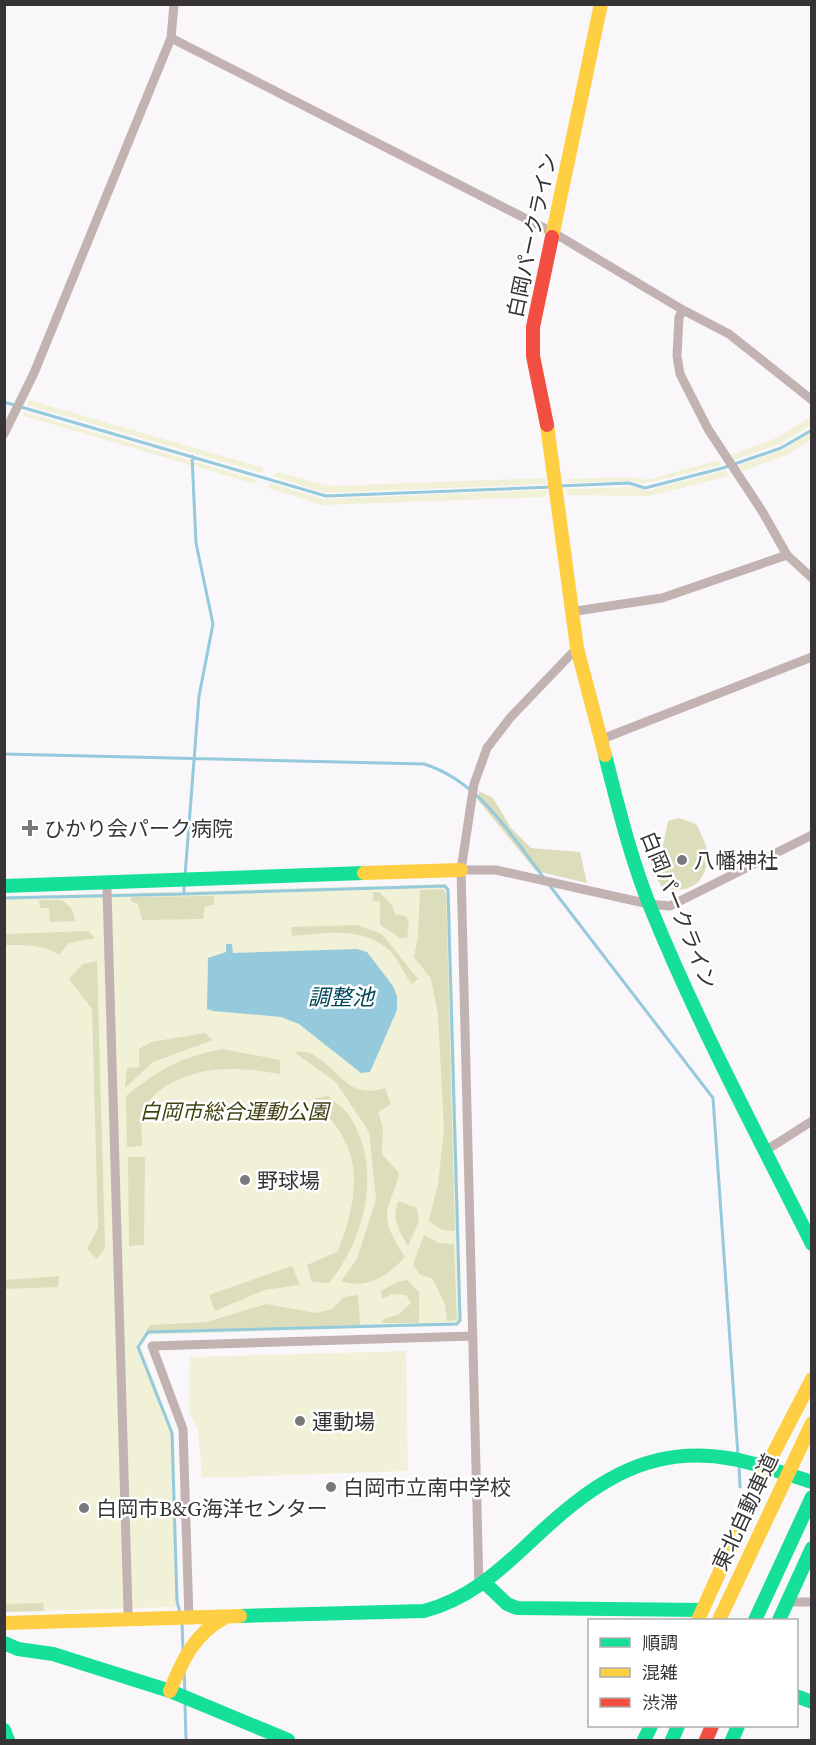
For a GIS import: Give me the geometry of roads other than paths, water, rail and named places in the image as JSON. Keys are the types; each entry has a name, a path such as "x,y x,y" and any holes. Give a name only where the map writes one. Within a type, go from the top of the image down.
{"main road":[{"name":"白岡パークライン","path":"601,4 533,327 533,356 554,474 570,612 577,648 630,850 649,904 690,998 812,1244"},
{"path":"4,886 461,870"},
{"path":"482,1585 507,1604 517,1608 678,1608 700,1615 770,1460 812,1379"},
{"name":"東北自動車道","path":"720,1619 812,1423"},
{"path":"4,1623 424,1611 482,1585 568,1507 614,1474 637,1463 661,1457 687,1455 721,1457 812,1482"},
{"path":"755,1619 812,1497"},
{"path":"779,1619 812,1548"},
{"path":"170,1691 192,1644 206,1629 226,1617"},
{"path":"4,1643 18,1649 76,1661 170,1691 288,1740"},
{"path":"4,1730 8,1740"}],"street":[{"path":"4,434 24,396 171,38 174,4"},
{"path":"171,38 554,233 683,310 729,334 812,400"},
{"path":"683,310 679,317 678,327 677,356 680,374 708,429 740,476 787,555 812,578"},
{"path":"570,612 663,598 787,555"},
{"path":"482,1585 472,1336 461,870 474,784 487,748 510,718 577,648"},
{"path":"602,739 812,657"},
{"path":"461,870 496,870 649,904 669,906 812,835"},
{"path":"107,891 128,1611"},
{"path":"765,1150 812,1121"},
{"path":"189,1618 183,1429 152,1346 472,1336"},
{"path":"786,1602 812,1602"}],"water":[{"name":"調整池","path":"226,944 232,944 233,953 357,949 367,952 393,986 397,996 397,1010 370,1072 361,1073 299,1024 281,1017 207,1009 208,958 226,952"}],"waterway":[{"path":"4,402 326,496 551,487"},
{"path":"558,486 629,483 645,488 723,468 781,448 812,430"},
{"path":"185,876 199,696 213,624 196,543 192,456"},
{"path":"4,754 424,764 444,772 477,796 506,828 544,878"},
{"path":"180,1613 177,1601 172,1433 138,1347 148,1332 457,1324 460,1320 448,890 445,886 184,894 184,885"},
{"path":"550,886 713,1098 738,1455"},
{"path":"4,898 184,894"},
{"path":"739,1465 740,1487"},
{"path":"182,1622 183,1649"},
{"path":"184,1670 185,1694"},
{"path":"185,1703 186,1740"}],"place":[{"name":"ひかり会パーク病院","path":"30,828"},
{"name":"八幡神社","path":"682,860"},
{"name":"野球場","path":"245,1180"},
{"name":"運動場","path":"300,1421"},
{"name":"白岡市立南中学校","path":"331,1487"},
{"name":"白岡市B&G海洋センター","path":"84,1508"}],"park label":[{"name":"白岡市総合運動公園","path":"234,1111"}]}
